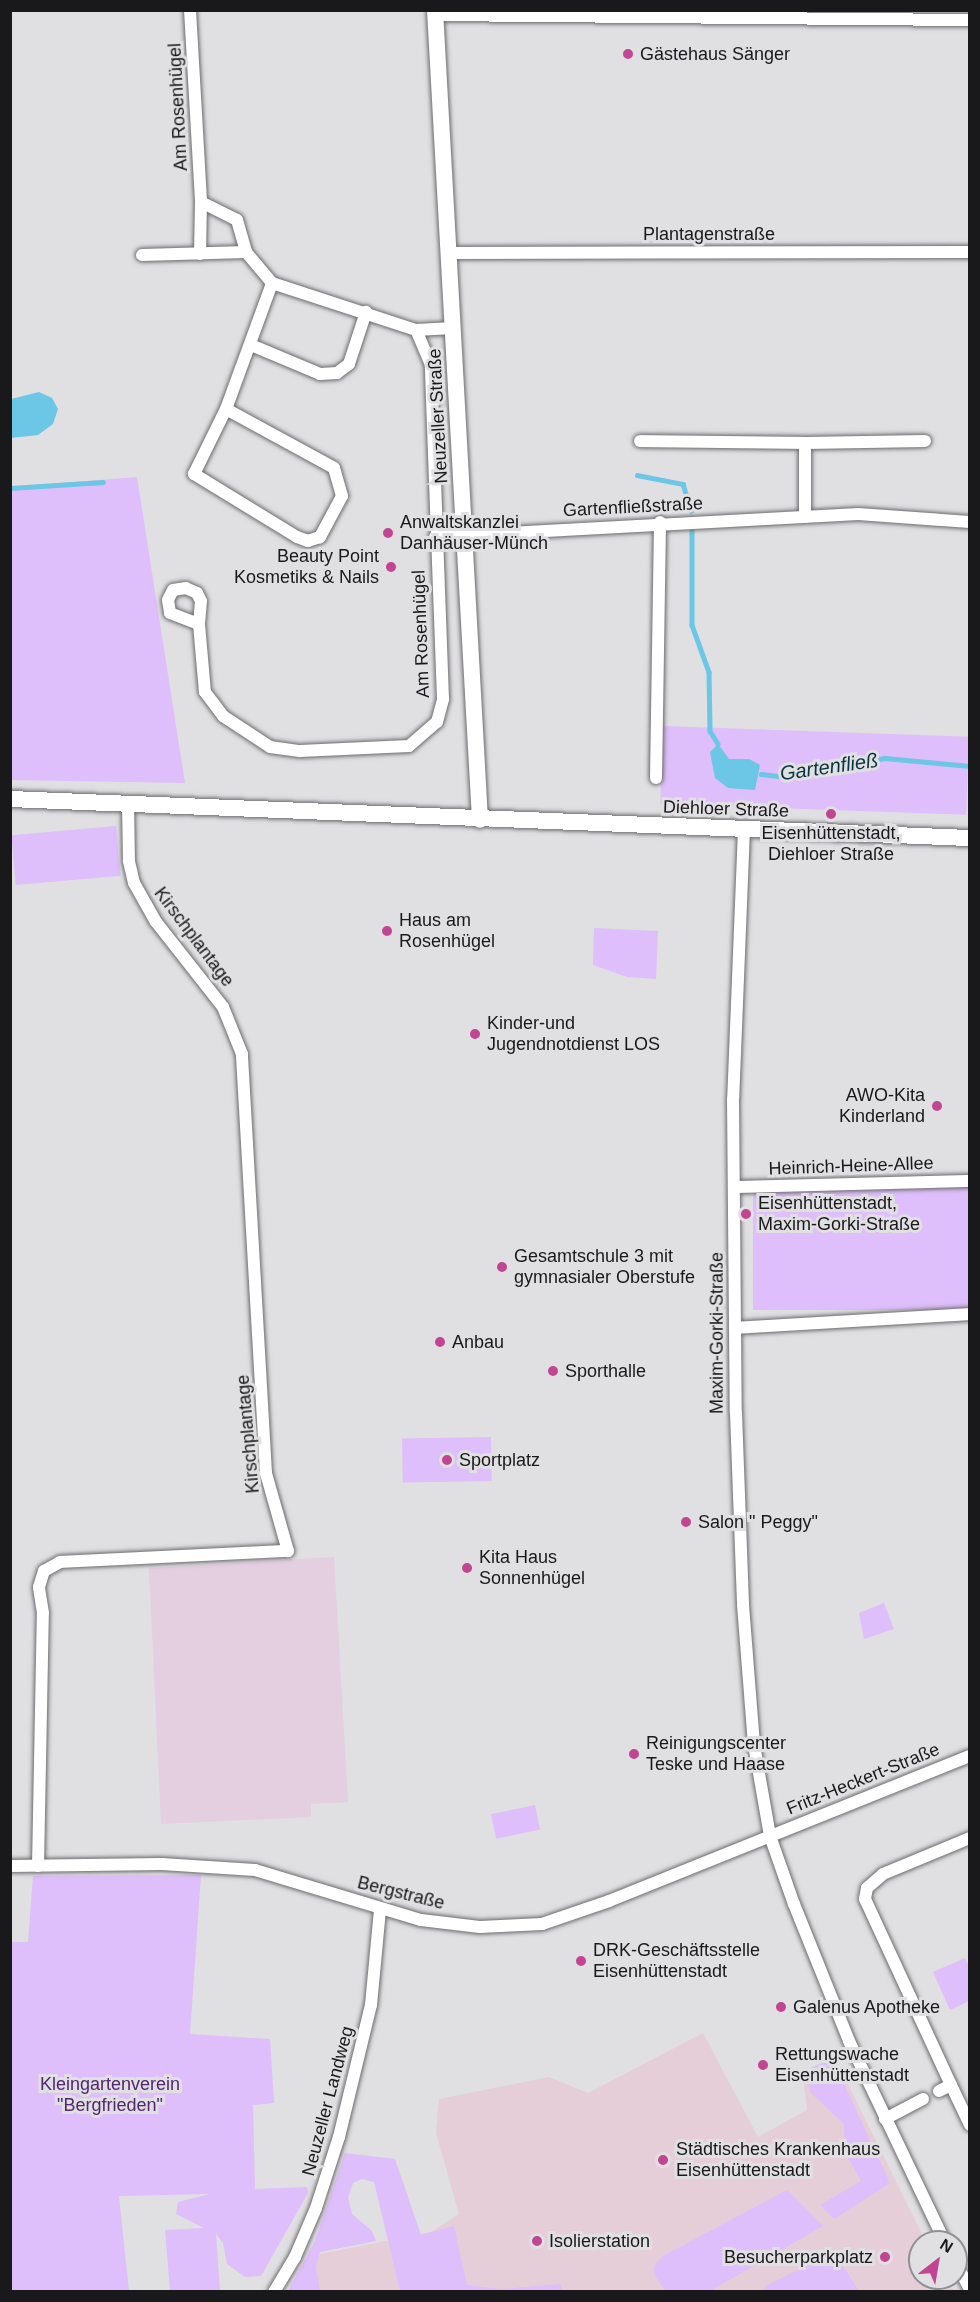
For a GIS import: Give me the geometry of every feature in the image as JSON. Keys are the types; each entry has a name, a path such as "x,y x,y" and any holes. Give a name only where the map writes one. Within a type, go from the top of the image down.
{"main road":[{"name":"Neuzeller Straße","path":"435,13 480,820"},
{"name":"Diehloer Straße","path":"10,799 480,820 969,838"}],"street":[{"name":"Am Rosenhügel","path":"190,10 201,202 200,254"},
{"path":"435,13 681,13 969,20"},
{"path":"201,202 237,220 246,252 272,283 416,330 453,328"},
{"path":"142,255 246,252"},
{"name":"Plantagenstraße","path":"449,252 969,252"},
{"path":"226,409 334,468 342,496 320,537 308,541 297,537 194,474 226,409 272,283"},
{"path":"251,345 320,374 337,373 349,364 366,312"},
{"name":"Am Rosenhügel","path":"199,624 205,692 223,716 247,735 270,747 300,751 409,746 437,722 443,699 435,537 431,364 416,330"},
{"path":"640,441 805,443 925,441"},
{"path":"805,443 805,517"},
{"name":"Gartenfließstraße","path":"464,536 660,522 858,514 969,522"},
{"name":"Diehloer Straße","path":"656,778 660,522"},
{"path":"435,537 464,536"},
{"name":"Kirschplantage","path":"38,1866 43,1613 39,1587 44,1571 60,1562 288,1551 266,1473 242,1054 223,1007 156,922 134,883 129,861 128,803"},
{"name":"Maxim-Gorki-Straße","path":"744,829 734,1099 735,1328 745,1646 754,1745 770,1836 828,1990 885,2119 939,2230"},
{"name":"Heinrich-Heine-Allee","path":"734,1187 969,1181"},
{"path":"735,1328 969,1314"},
{"name":"Fritz-Heckert-Straße","path":"770,1836 969,1756"},
{"name":"Bergstraße","path":"10,1866 162,1864 255,1870 380,1909 440,1923 480,1927 542,1924 601,1904 770,1836"},
{"path":"969,1838 883,1874 867,1888 865,1899 945,2088 969,2125"},
{"name":"Neuzeller Landweg","path":"274,2292 295,2257 316,2208 339,2137 371,2005 380,1909"},
{"path":"885,2119 923,2099"}],"shaded area":[{"path":"334,1557 348,1802 311,1804 311,1817 161,1824 149,1568"},
{"name":"Städtisches Krankenhaus Eisenhüttenstadt","path":"703,2033 758,2137 807,2110 803,2074 835,2058 920,2230 908,2230 908,2290 954,2291 298,2292 320,2254 431,2232 459,2214 436,2133 439,2099 549,2077 588,2093"}],"green space":[{"path":"137,477 185,783 11,780 11,487"},
{"path":"663,726 969,737 966,815 660,804"},
{"path":"116,826 120,876 16,885 11,835"},
{"path":"594,928 658,931 656,979 627,977 593,965"},
{"path":"753,1186 969,1186 969,1310 753,1310"},
{"name":"Sportplatz","path":"491,1437 492,1481 403,1483 402,1439"},
{"path":"884,1603 894,1629 864,1639 859,1613"},
{"path":"535,1805 540,1829 496,1839 491,1814"},
{"name":"Kleingartenverein \"Bergfrieden\"","path":"201,1875 190,2034 270,2039 274,2103 253,2105 255,2189 307,2187 308,2193 261,2276 245,2277 227,2264 223,2243 216,2234 220,2291 170,2291 165,2230 204,2228 176,2214 178,2202 210,2194 119,2196 129,2291 11,2291 11,1942 28,1942 33,1876"},
{"path":"965,1958 969,1967 969,2001 950,2010 933,1972"},
{"path":"832,2058 890,2183 834,2219 820,2205 861,2181 845,2152 844,2124 811,2093 804,2071"},
{"path":"345,2153 395,2159 421,2235 454,2226 467,2285 501,2289 560,2284 563,2291 400,2291 374,2182 362,2179 353,2183 348,2198 352,2214 372,2231 376,2241 320,2252 316,2267 320,2291 288,2291 315,2241"},
{"path":"787,2190 823,2226 710,2291 665,2291 654,2274 654,2266 663,2256"},
{"path":"825,2256 833,2257 841,2263 859,2291 763,2291 766,2286"}],"water":[{"path":"39,392 52,398 58,409 53,424 38,435 11,438 11,399"},
{"path":"718,744 729,759 749,759 760,765 755,790 728,788 715,778 710,752"}],"waterway":[{"name":"Gartenfließ","path":"637,475 683,484 691,511"},
{"name":"Gartenfließ","path":"10,488 103,482"},
{"name":"Gartenfließ","path":"692,531 692,625 709,672 710,731 718,744"},
{"name":"Gartenfließ","path":"761,774 785,777 885,758 970,766"}],"place":[{"name":"Gästehaus Sänger","path":"628,54"},
{"name":"Anwaltskanzlei Danhäuser-Münch","path":"388,533"},
{"name":"Beauty Point Kosmetiks & Nails","path":"391,567"},
{"name":"Eisenhüttenstadt, Diehloer Straße","path":"831,814"},
{"name":"Haus am Rosenhügel","path":"387,931"},
{"name":"Kinder-und Jugendnotdienst LOS","path":"475,1034"},
{"name":"AWO-Kita Kinderland","path":"937,1106"},
{"name":"Eisenhüttenstadt, Maxim-Gorki-Straße","path":"746,1214"},
{"name":"Gesamtschule 3 mit gymnasialer Oberstufe","path":"502,1267"},
{"name":"Anbau","path":"440,1342"},
{"name":"Sporthalle","path":"553,1371"},
{"name":"Sportplatz","path":"447,1460"},
{"name":"Salon \" Peggy\"","path":"686,1522"},
{"name":"Kita Haus Sonnenhügel","path":"467,1568"},
{"name":"Reinigungscenter Teske und Haase","path":"634,1754"},
{"name":"DRK-Geschäftsstelle Eisenhüttenstadt","path":"581,1961"},
{"name":"Galenus Apotheke","path":"781,2007"},
{"name":"Rettungswache Eisenhüttenstadt","path":"763,2065"},
{"name":"Städtisches Krankenhaus Eisenhüttenstadt","path":"663,2160"},
{"name":"Isolierstation","path":"537,2241"},
{"name":"Besucherparkplatz","path":"885,2257"}]}
